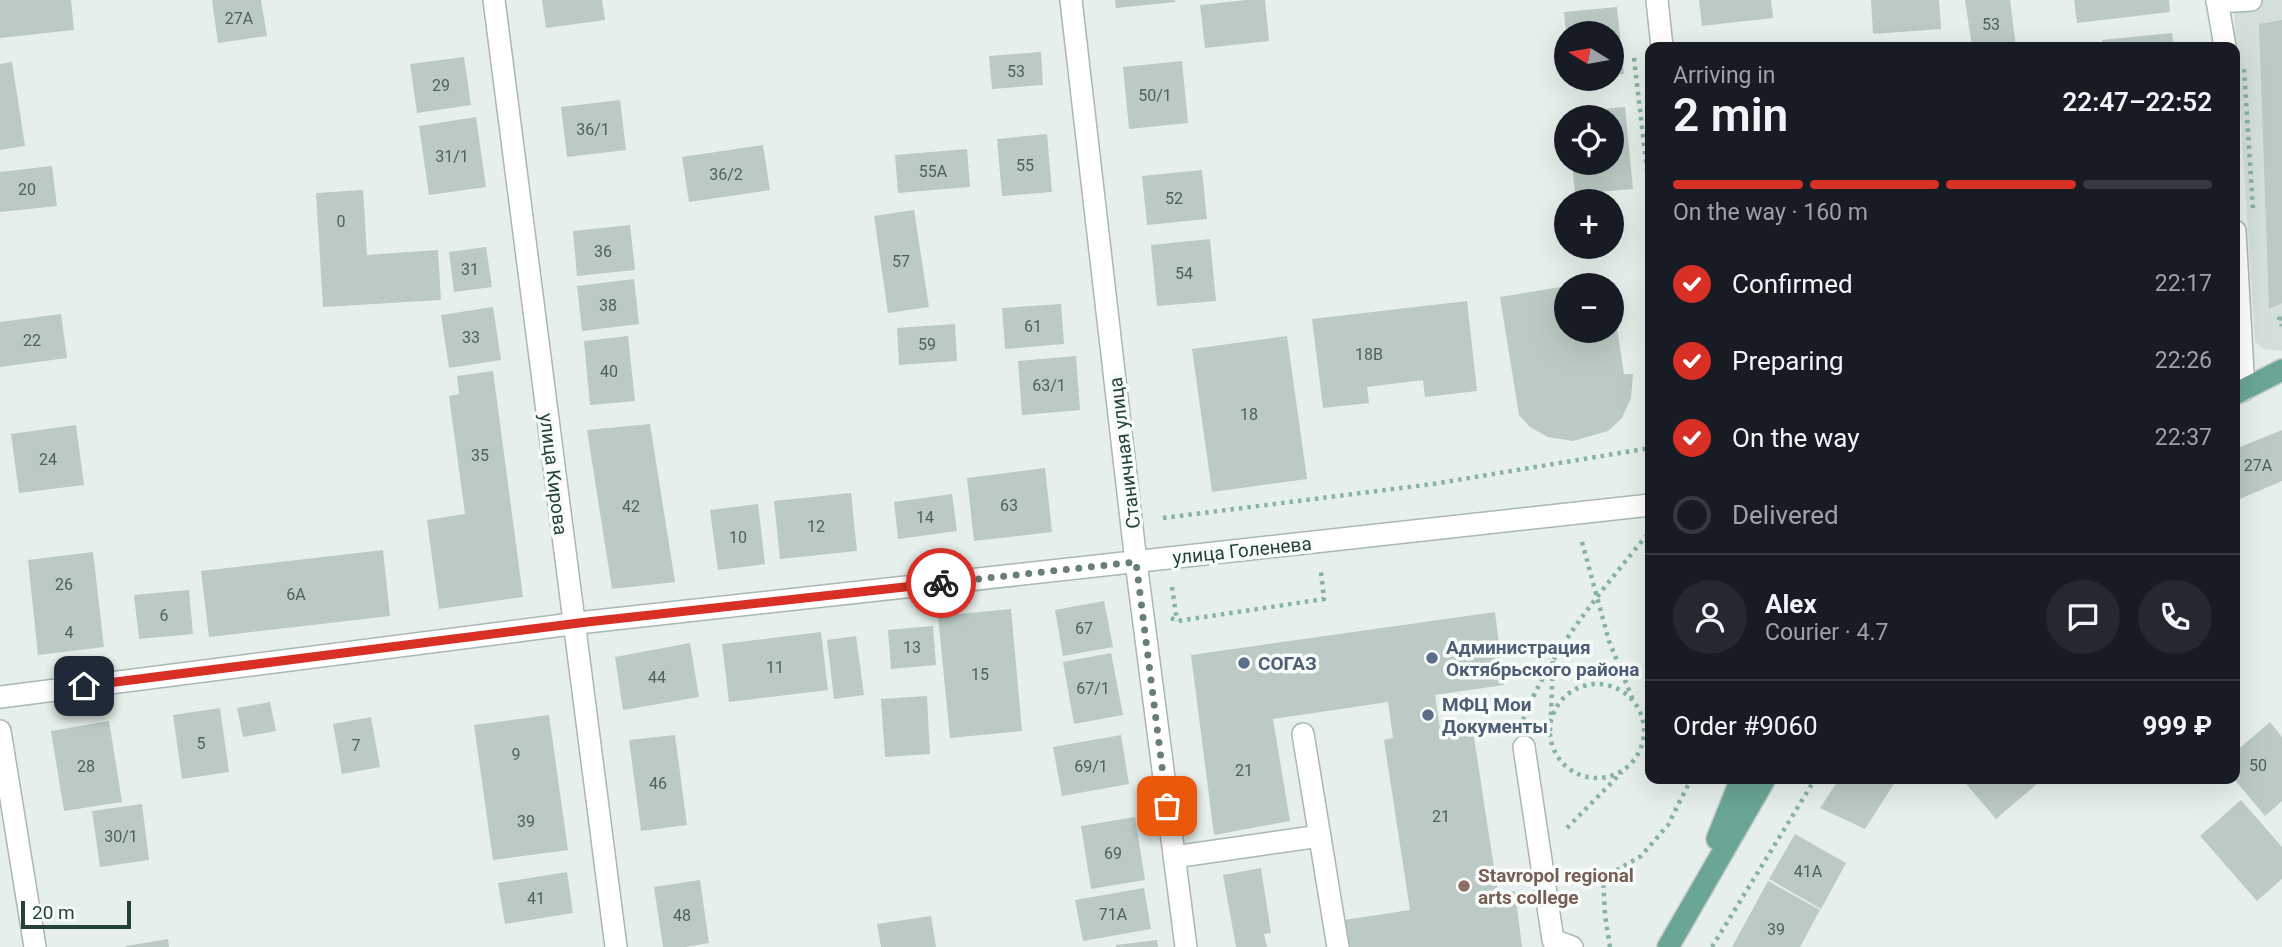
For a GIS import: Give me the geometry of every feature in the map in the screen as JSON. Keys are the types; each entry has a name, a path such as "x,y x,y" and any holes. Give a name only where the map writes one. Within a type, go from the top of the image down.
{"main road":[{"path":"2240,391 2282,370"},
{"path":"1691,906 1739,784"},
{"path":"1668,947 1762,784"}],"street":[{"name":"улица Кирова","path":"494,0 616,947"},
{"name":"Станичная улица","path":"1071,0 1136,562 1185,947"},
{"path":"1657,0 1661,42"},
{"path":"2231,42 2217,1 2252,0"},
{"name":"улица Голенева","path":"0,697 573,624 1645,506"},
{"path":"0,732 34,947"},
{"path":"1303,734 1338,947"},
{"path":"1524,747 1553,940 1572,947"},
{"path":"1174,857 1320,836"}],"path":[{"path":"1634,55 1645,152"},
{"path":"2240,104 2253,220"},
{"path":"2282,318 2278,319 2282,326"},
{"path":"1163,518 1433,484 1645,449"},
{"path":"1541,855 1635,758 1642,744 1644,729 1641,714 1633,701 1609,641 1580,535"},
{"path":"1524,747 1523,719 1554,658 1596,597 1645,535"},
{"path":"1177,621 1324,599 1321,572 1334,570"},
{"path":"1554,658 1550,739 1555,754 1565,766 1579,775 1595,778 1611,776 1625,769"},
{"path":"1550,723 1565,696 1578,687 1608,685 1622,691 1633,701"},
{"path":"1610,947 1603,878 1641,856 1668,825 1688,784"},
{"path":"1712,947 1812,784"}],"shaded area":[{"path":"2233,0 2282,0 2282,351 2263,349 2255,341 2240,108 2240,42 2236,42"}],"building":[{"path":"0,0 71,0 74,30 0,38"},
{"path":"212,0 261,0 267,36 218,43"},
{"path":"542,0 602,0 605,20 546,28"},
{"path":"1115,0 1175,0 1175,2 1116,8"},
{"path":"1265,0 1269,41 1205,48 1200,5"},
{"path":"1699,0 1771,0 1773,18 1702,26"},
{"path":"1871,0 1939,0 1941,29 1873,34"},
{"path":"1965,0 2010,0 2015,42 1971,42"},
{"path":"2074,0 2169,0 2170,12 2077,23"},
{"path":"1617,7 1618,21 1565,21 1564,12"},
{"path":"2282,20 2282,303 2269,309 2259,24"},
{"path":"2172,33 2173,42 2102,42"},
{"path":"1041,52 1043,85 992,89 989,56"},
{"path":"464,57 471,105 417,113 410,64"},
{"path":"1182,61 1188,123 1129,129 1123,67"},
{"path":"12,62 25,146 0,150 0,64"},
{"path":"620,100 626,150 567,157 561,107"},
{"path":"1624,107 1633,189 1575,189 1573,175 1624,175"},
{"path":"476,117 486,187 429,195 419,126"},
{"path":"1047,134 1052,192 1002,196 997,139"},
{"path":"763,145 770,190 689,202 682,157"},
{"path":"967,149 970,187 898,193 895,155"},
{"path":"52,166 57,206 0,212 0,172"},
{"path":"1202,170 1207,219 1147,225 1142,176"},
{"path":"363,190 367,255 438,250 441,300 323,307 316,193"},
{"path":"914,210 929,307 888,313 874,216"},
{"path":"630,225 635,270 577,276 573,231"},
{"path":"1210,239 1216,301 1157,306 1151,245"},
{"path":"486,247 492,287 454,292 449,252"},
{"path":"634,279 639,324 582,331 577,286"},
{"path":"1554,288 1554,343 1619,343 1624,374 1633,374 1631,398 1622,418 1608,431 1573,441 1548,437 1530,427 1519,415 1500,297"},
{"path":"1467,301 1477,391 1425,397 1423,380 1367,387 1369,403 1323,408 1312,319"},
{"path":"1061,304 1064,344 1005,349 1002,308"},
{"path":"493,307 501,360 449,368 441,315"},
{"path":"61,314 67,358 0,367 0,322"},
{"path":"955,324 957,361 899,365 897,328"},
{"path":"628,336 635,401 590,405 584,341"},
{"path":"1287,336 1307,479 1212,492 1192,349"},
{"path":"1076,356 1080,410 1022,415 1018,361"},
{"path":"493,371 523,597 439,609 427,520 465,514 449,396 459,394 457,376"},
{"path":"650,424 675,582 612,589 587,430"},
{"path":"76,425 84,485 19,493 11,434"},
{"path":"2282,430 2282,481 2240,499 2240,447"},
{"path":"1045,468 1052,532 974,541 967,478"},
{"path":"851,493 857,551 780,559 774,501"},
{"path":"952,494 957,531 898,539 894,502"},
{"path":"758,504 765,564 718,570 710,510"},
{"path":"383,550 390,616 209,637 201,571"},
{"path":"93,552 104,647 38,655 28,560"},
{"path":"189,590 193,634 139,639 134,595"},
{"path":"1104,601 1113,647 1063,656 1055,610"},
{"path":"1011,609 1022,731 950,738 938,616"},
{"path":"1495,612 1504,685 1435,695 1440,729 1472,724 1498,894 1515,891 1522,947 1347,947 1344,920 1410,910 1384,740 1393,738 1388,702 1273,719 1290,821 1214,835 1191,655"},
{"path":"933,626 936,665 891,669 888,630"},
{"path":"821,632 828,690 729,702 722,644"},
{"path":"856,636 864,695 834,699 827,640"},
{"path":"690,643 699,697 623,710 615,657"},
{"path":"1111,653 1123,715 1074,724 1063,662"},
{"path":"927,696 930,754 885,757 881,699"},
{"path":"270,702 276,731 243,737 237,708"},
{"path":"220,708 229,772 182,779 173,715"},
{"path":"549,715 568,850 493,860 474,725"},
{"path":"371,717 380,767 342,774 333,724"},
{"path":"109,721 122,802 64,811 51,731"},
{"path":"2270,722 2282,737 2282,801 2265,816 2238,784 2240,748"},
{"path":"675,735 687,825 641,831 629,740"},
{"path":"1121,735 1129,784 1062,796 1053,747"},
{"path":"1836,784 1894,784 1865,829 1820,808"},
{"path":"1966,784 2037,784 1996,819"},
{"path":"2241,800 2282,847 2282,879 2257,901 2200,836"},
{"path":"142,804 149,860 100,867 92,811"},
{"path":"1135,817 1145,880 1091,889 1081,826"},
{"path":"1795,834 1846,863 1821,909 1769,879"},
{"path":"1261,868 1271,933 1264,934 1267,947 1236,947 1223,875"},
{"path":"567,872 573,913 505,924 498,883"},
{"path":"700,880 709,943 663,947 654,887"},
{"path":"1768,881 1820,910 1800,947 1732,947"},
{"path":"1144,888 1151,929 1083,941 1075,900"},
{"path":"931,916 936,947 881,947 877,924"},
{"path":"168,939 169,947 126,947 126,946"},
{"path":"1157,940 1158,947 1116,947 1116,945"}],"way so far":[{"path":"941,583 1136,562 1167,806"}],"place":[{"name":"Администрация Октябрьского района","path":"1432,658"},
{"name":"СОГАЗ","path":"1244,663"},
{"name":"МФЦ Мои Документы","path":"1428,715"},
{"name":"Stavropol regional arts college","path":"1464,886"}],"route":[{"path":"84,686 587,622 941,583"}]}
